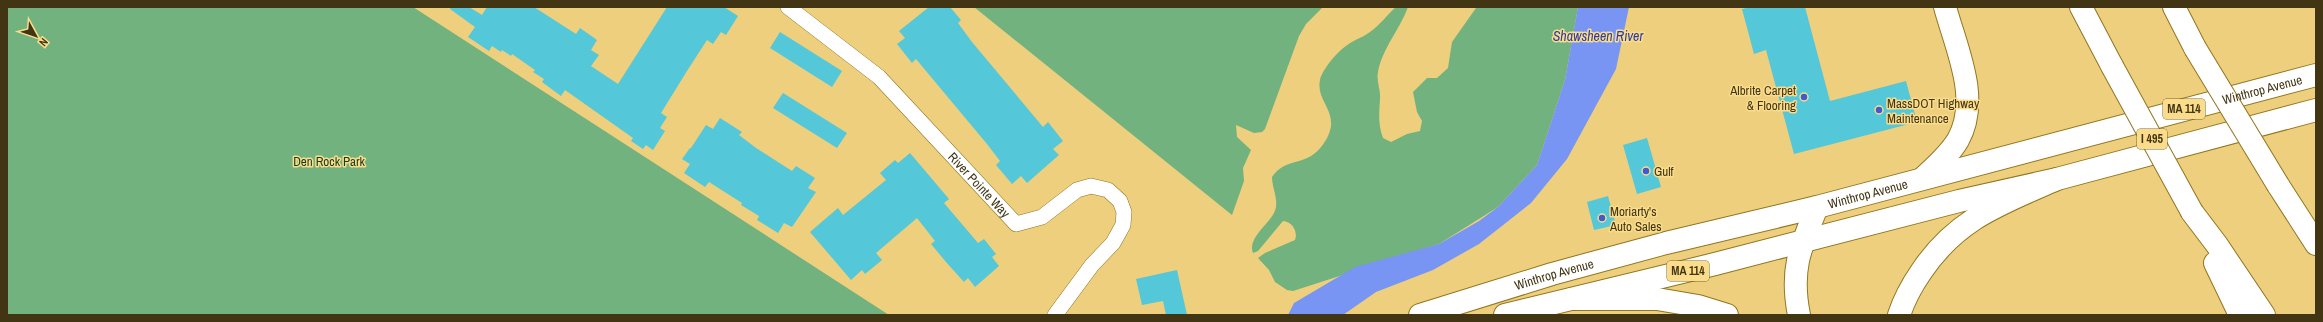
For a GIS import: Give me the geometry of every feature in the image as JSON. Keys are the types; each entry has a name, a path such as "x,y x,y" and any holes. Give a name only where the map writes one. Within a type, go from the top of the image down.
{"highway":[{"path":"1923,178 1946,156 1957,140 1965,125 1968,105 1967,86 1945,7"},
{"name":"I 495","path":"2081,7 2192,212 2218,246 2264,315"},
{"path":"2174,7 2195,48 2278,185 2316,244"},
{"name":"Winthrop Avenue","path":"1420,315 1552,274 1666,243 1817,206 2316,75"},
{"name":"Winthrop Avenue","path":"1505,315 2057,179 2316,110"},
{"path":"1899,315 1915,281 1925,265 1935,252 1959,228 1988,210 2057,179"},
{"path":"1799,315 1794,285 1796,261 1817,206"},
{"path":"2192,212 2240,315"},
{"path":"1572,299 1657,299 1698,306 1727,315"}],"street":[{"name":"River Pointe Way","path":"788,7 879,77 1016,224 1042,217 1077,190 1091,186 1108,190 1120,201 1124,212 1123,225 1113,243 1092,265 1055,315"}],"green space":[{"name":"Den Rock Park","path":"7,7 413,7 889,315 7,315"},
{"path":"974,7 1323,7 1306,24 1299,36 1265,129 1262,132 1254,133 1236,125 1237,137 1251,150 1243,168 1244,181 1232,215"},
{"path":"1396,7 1408,7 1383,55 1378,75 1380,96 1380,128 1383,138 1391,142 1407,134 1420,131 1422,121 1417,112 1413,92 1427,78 1437,78 1448,68 1452,42 1476,8 1578,7 1565,80 1537,165 1498,207 1439,244 1293,291 1287,290 1275,282 1269,270 1258,258 1265,253 1295,240 1296,234 1292,225 1283,221 1258,251 1253,253 1252,248 1255,237 1271,218 1276,208 1272,177 1284,166 1311,156 1318,151 1324,143 1329,133 1331,124 1328,109 1321,95 1321,76 1330,62 1342,49 1374,29"}],"water":[{"name":"Shawsheen River","path":"1578,7 1629,7 1616,69 1567,159 1531,203 1479,244 1433,270 1376,292 1343,315 1288,315 1294,303 1355,267 1439,244 1479,221 1498,207 1537,165 1565,80"}],"building":[{"path":"451,7 469,7 482,15 487,7 534,7 576,34 580,28 597,40 591,50 599,55 591,66 618,84 667,7 724,7 738,16 726,35 721,32 713,44 707,40 687,71 661,113 667,117 660,128 665,131 653,150 646,145 643,149 631,141 633,138 565,90 561,96 542,82 544,79 533,72 535,70 512,54 511,56 502,50 501,52 492,46 489,51 468,37 475,27 450,9"},
{"path":"929,7 950,7 961,20 958,23 972,42 1043,127 1048,122 1063,141 1053,149 1059,155 1027,183 1021,176 1012,184 996,165 1000,161 987,144 916,59 912,63 897,44 905,38 899,31"},
{"name":"Albrite Carpet & Flooring","path":"1751,7 1805,7 1830,101 1906,81 1917,122 1794,154 1766,50 1754,54 1742,9"},
{"path":"780,32 842,71 832,87 770,48"},
{"path":"783,93 847,133 837,148 773,108"},
{"path":"720,118 742,132 739,135 756,148 792,171 796,166 815,178 808,188 816,192 792,227 784,223 778,233 757,220 759,216 741,205 742,203 709,182 705,187 684,173 690,164 682,159 706,125 713,129"},
{"path":"1647,138 1661,187 1637,194 1623,145"},
{"path":"910,153 949,199 944,203 978,243 984,239 996,254 992,257 999,266 975,287 968,278 964,282 946,262 931,244 935,241 917,218 876,253 882,260 865,274 862,270 851,280 810,232 838,208 843,215 886,180 880,173 895,160 898,163"},
{"path":"1608,196 1616,225 1594,230 1587,202"},
{"path":"1177,270 1187,315 1166,315 1163,301 1142,305 1136,279"}],"place":[{"name":"Albrite Carpet & Flooring","path":"1804,97"},
{"name":"MassDOT Highway Maintenance","path":"1879,110"},
{"name":"Gulf","path":"1646,171"},
{"name":"Moriarty's Auto Sales","path":"1602,218"}]}
